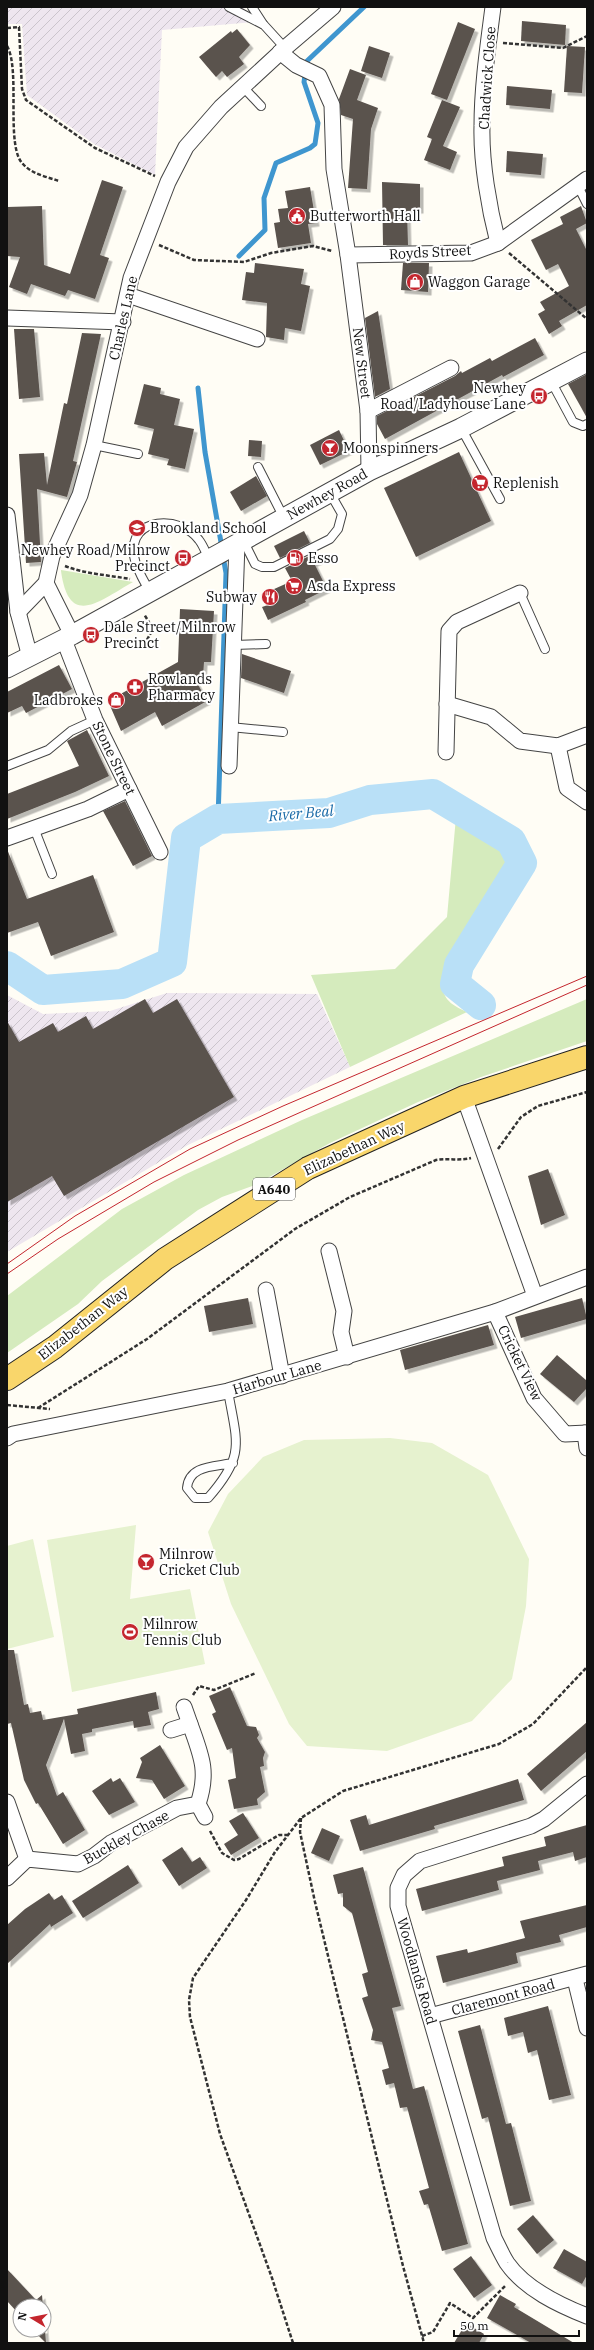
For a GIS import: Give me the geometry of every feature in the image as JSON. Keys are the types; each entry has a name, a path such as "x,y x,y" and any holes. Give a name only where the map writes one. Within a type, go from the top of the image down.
{"main road":[{"name":"Elizabethan Way","path":"7,1379 55,1347 165,1259 308,1168 464,1097 587,1057"}],"street":[{"name":"Charles Lane","path":"46,583 51,560 80,495 94,445 123,322 131,278 147,240 168,182 186,147 221,107 282,50 333,7"},
{"name":"Chadwick Close","path":"493,7 488,42 482,127 490,211 500,242"},
{"path":"282,50 296,65 319,76 332,106 334,169 348,255"},
{"name":"Royds Street","path":"348,255 471,253 500,242 582,183"},
{"name":"New Street","path":"348,255 368,411 369,471"},
{"path":"128,295 257,339"},
{"path":"7,318 123,322"},
{"name":"Newhey Road","path":"7,668 68,638 369,471 461,428 587,362"},
{"path":"368,411 451,368"},
{"path":"7,515 18,612 30,657"},
{"path":"227,549 234,645 229,766"},
{"path":"18,612 46,583"},
{"name":"Stone Street","path":"46,583 68,638 95,720 160,852"},
{"path":"446,752 449,632 457,622 520,593"},
{"path":"447,704 491,717 520,741 558,746 587,735"},
{"path":"558,746 567,788 587,802"},
{"path":"7,838 88,809 129,789"},
{"path":"464,1097 535,1296"},
{"path":"328,1251 344,1310 341,1332 347,1357"},
{"name":"Harbour Lane","path":"10,1436 228,1391 347,1357 494,1312 587,1277"},
{"path":"266,1290 282,1376"},
{"name":"Cricket View","path":"494,1312 534,1398 565,1434 586,1433 587,1448"},
{"path":"184,1707 204,1766 202,1790 198,1804 205,1817"},
{"path":"171,1730 190,1724"},
{"name":"Woodlands Road","path":"513,2268 494,2238 398,1906 398,1888 404,1875 420,1861 531,1826 544,1819 587,1784"},
{"path":"7,1802 27,1859 7,1878"},
{"name":"Buckley Chase","path":"27,1859 78,1864 94,1856 111,1842 178,1808 198,1804"},
{"name":"Claremont Road","path":"430,2016 581,1976 587,2028"},
{"path":"513,2268 546,2296 587,2316"}],"lane":[{"path":"229,7 264,25"},
{"path":"252,7 282,50"},
{"path":"243,87 262,106"},
{"path":"582,183 587,204"},
{"path":"551,381 573,422 583,426 587,424"},
{"path":"461,428 500,499"},
{"path":"94,445 138,454"},
{"path":"258,467 284,518"},
{"path":"143,596 134,554 136,540 143,530 153,523 177,524 199,540 227,549 262,567 274,567 330,539 338,529 342,514 330,493"},
{"path":"520,593 545,649"},
{"path":"234,645 266,644"},
{"path":"7,766 48,750 71,731 95,720"},
{"path":"230,728 283,732"},
{"path":"34,828 52,874"},
{"path":"228,1391 238,1448 233,1463 225,1479 208,1498 195,1498 187,1488 188,1480 194,1471 233,1463"}],"path":[{"path":"7,28 19,27 22,89 26,100 95,148 168,182"},
{"path":"488,42 563,48 587,36"},
{"path":"7,46 11,53 14,124 21,163 29,170 59,181"},
{"path":"147,240 194,260 244,262 271,253 313,246 348,255"},
{"path":"500,242 510,255 587,319"},
{"path":"51,560 81,573 96,573 136,580 143,596 153,629 144,645"},
{"path":"38,1408 147,1339 295,1229 350,1197 436,1160 449,1158 461,1161 500,1149 511,1129 521,1117 538,1106 587,1092"},
{"path":"293,2343 272,2278 220,2134 190,2017 189,2000 194,1978 288,1835 301,1818 343,1791 499,1744 533,1724 587,1667"},
{"path":"184,1707 199,1686 214,1690 256,1673"},
{"path":"205,1817 213,1840 222,1853 234,1860 239,1859 279,1835 288,1835"},
{"path":"301,1818 300,1832 314,1902 403,2266 424,2343"},
{"path":"422,2336 433,2332 450,2303 473,2318 513,2268"}],"shaded area":[{"path":"7,7 243,7 254,22 162,30 155,175 94,144 27,95 22,24 7,24"},
{"path":"167,993 317,994 350,1067 188,1145 7,1252 7,995 43,1014 110,1011"}],"green space":[{"path":"61,570 133,582 97,602 87,605 78,605 71,600 65,589"},
{"path":"456,817 505,843 513,856 511,867 470,926 451,960 445,975 443,987 445,996 455,1006 467,1012 350,1067 311,975 395,969 447,917"},
{"path":"587,999 587,1041 481,1077 418,1102 330,1143 255,1185 222,1197 198,1210 102,1281 78,1304 7,1353 7,1296 122,1209 184,1175 302,1120"},
{"path":"390,1438 432,1443 488,1475 529,1559 526,1606 512,1679 472,1721 387,1751 307,1746 289,1724 231,1604 208,1532 228,1494 263,1457 304,1440"},
{"name":"Milnrow Tennis Club","path":"136,1525 130,1599 190,1589 205,1664 72,1692 47,1540"},
{"path":"33,1539 54,1637 7,1649 7,1546"}],"building":[{"path":"522,21 566,25 565,45 521,41"},
{"path":"458,22 475,29 447,100 431,94"},
{"path":"237,29 250,45 239,57 244,64 227,77 222,71 216,77 199,57 231,31 232,33"},
{"path":"369,46 390,53 382,78 361,71"},
{"path":"567,46 585,47 582,93 564,92"},
{"path":"350,69 366,75 357,100 378,108 371,129 367,189 348,188 353,119 341,115 339,99"},
{"path":"507,86 552,90 550,109 506,105"},
{"path":"442,100 460,107 443,146 457,152 450,170 424,160 432,139 427,137"},
{"path":"507,151 543,154 541,175 506,172"},
{"path":"102,180 123,187 100,255 109,258 95,299 68,290 65,296 31,284 27,294 9,287 20,257 7,256 7,207 42,206 44,265 70,274"},
{"path":"382,182 420,184 420,210 407,211 408,245 383,245"},
{"name":"Butterworth Hall","path":"310,187 316,223 308,224 311,243 278,248 274,223 280,222 278,209 288,208 285,191"},
{"path":"581,206 587,223 576,229 587,251 587,305 559,321 562,326 549,334 538,314 545,310 540,302 569,286 558,264 546,270 531,240 563,224 560,217"},
{"path":"255,263 304,269 301,284 310,286 301,331 285,328 284,340 266,337 267,303 242,300 246,272 254,273"},
{"name":"Waggon Garage","path":"403,263 429,263 428,292 401,290"},
{"path":"378,311 390,389 375,397 365,318"},
{"path":"14,329 34,329 40,397 19,399"},
{"path":"82,333 101,334 73,461 77,462 67,497 37,489 41,562 26,563 19,454 44,453 47,485 64,403 67,404"},
{"path":"535,338 544,355 503,377 502,375 385,439 377,424 377,416 455,376 461,371 462,373 490,358 492,361"},
{"path":"587,374 587,418 568,384"},
{"path":"144,384 161,388 160,394 180,399 174,425 194,429 185,469 167,465 169,459 148,454 154,429 134,424"},
{"name":"Moonspinners","path":"339,430 349,451 320,465 310,445"},
{"path":"249,440 262,441 261,457 248,456"},
{"path":"459,452 491,521 416,557 384,488"},
{"path":"256,476 267,496 241,511 230,492"},
{"path":"304,531 310,543 280,558 274,546"},
{"path":"315,553 319,561 314,563 327,589 305,600 306,602 268,620 262,607 268,605 263,594 292,581 285,568"},
{"path":"180,609 214,611 211,662 204,662 203,677 196,681 207,701 162,726 155,712 121,731 108,701 178,662"},
{"path":"242,654 291,671 284,693 241,678"},
{"path":"59,665 72,689 26,713 22,706 7,713 7,692"},
{"path":"87,730 109,776 75,792 7,819 7,794 79,766 67,741"},
{"path":"125,801 152,856 133,866 103,811"},
{"path":"7,849 27,899 93,875 114,932 51,956 38,922 7,933"},
{"path":"145,999 153,1013 177,999 234,1097 64,1196 52,1176 7,1202 7,1021 19,1042 53,1023 58,1032 86,1016 93,1029"},
{"path":"548,1169 565,1215 541,1225 528,1176"},
{"path":"248,1298 253,1324 209,1332 204,1306"},
{"path":"582,1298 587,1319 521,1338 515,1317"},
{"path":"488,1325 494,1345 405,1370 400,1350"},
{"path":"557,1355 587,1381 587,1388 574,1402 540,1374"},
{"path":"7,1650 14,1650 24,1705 28,1704 30,1713 41,1711 43,1720 78,1714 77,1709 156,1692 159,1709 148,1712 151,1725 134,1728 133,1721 92,1729 92,1732 82,1734 85,1751 71,1754 64,1719 46,1765 57,1796 63,1792 85,1830 63,1844 38,1803 36,1804 24,1780 11,1723 7,1724"},
{"path":"230,1687 247,1726 256,1727 259,1735 257,1738 265,1752 263,1758 264,1766 260,1767 265,1792 257,1799 258,1805 234,1809 228,1780 236,1778 232,1748 227,1750 212,1714 216,1712 209,1696"},
{"path":"587,1722 587,1751 541,1791 527,1774"},
{"path":"160,1745 185,1786 164,1799 152,1780 136,1778 142,1762 140,1758"},
{"path":"111,1778 113,1782 120,1778 135,1802 109,1815 92,1791"},
{"path":"518,1779 524,1800 434,1826 435,1829 360,1851 350,1820 366,1815 369,1825"},
{"path":"243,1813 259,1838 231,1855 224,1844 238,1835 229,1821"},
{"path":"587,1825 587,1857 575,1861 573,1852 538,1861 540,1870 497,1881 499,1890 422,1911 416,1889 504,1866 502,1857 546,1846 544,1837"},
{"path":"322,1828 340,1836 329,1861 311,1853"},
{"path":"182,1847 192,1862 200,1857 207,1868 179,1886 162,1860"},
{"path":"128,1865 139,1883 83,1918 72,1901"},
{"path":"363,1867 401,2006 392,2008 413,2089 424,2086 468,2244 442,2251 428,2204 424,2205 419,2191 429,2188 407,2107 400,2108 394,2083 386,2085 382,2070 389,2068 382,2042 371,2040 373,2030 362,1998 368,1996 362,1974 368,1972 352,1913 343,1906 343,1893 338,1894 333,1875"},
{"path":"49,1893 54,1900 62,1895 73,1913 51,1927 50,1924 7,1964 7,1925 25,1909"},
{"path":"587,1905 587,1927 559,1935 561,1942 516,1953 518,1963 443,1983 436,1956 467,1949 468,1953 525,1938 520,1921"},
{"path":"548,2006 571,2095 549,2100 537,2050 528,2053 523,2032 508,2036 504,2018"},
{"path":"480,2025 506,2124 511,2123 531,2201 510,2206 488,2117 482,2119 458,2031"},
{"path":"533,2215 554,2240 537,2254 517,2229"},
{"path":"564,2249 587,2262 587,2275 582,2284 553,2268"},
{"path":"471,2256 492,2285 474,2298 453,2269"},
{"path":"7,2269 34,2298 12,2298 12,2306 7,2301"},
{"path":"500,2295 516,2304 514,2307 574,2343 531,2343 487,2318"},
{"path":"466,2323 484,2334 479,2343 454,2343"},
{"path":"41,2338 46,2338 46,2343"}],"waterway":[{"path":"239,256 265,230 264,198 276,163 310,148 315,144 318,123 304,82 307,61 364,7"},
{"path":"198,388 205,452 222,548"},
{"path":"218,819 226,573 223,556"},
{"name":"River Beal","path":"7,966 43,990 122,984 172,962 186,838 218,819 329,813 370,800 433,794 511,841 522,863 459,965 455,984 481,1005"}],"tram line":[{"path":"7,1264 75,1216 190,1149 283,1106 587,976"},
{"path":"7,1274 58,1239 154,1182 238,1140 587,985"}],"place":[{"name":"Butterworth Hall","path":"297,216"},
{"name":"Waggon Garage","path":"415,282"},
{"name":"Newhey Road/Ladyhouse Lane","path":"539,396"},
{"name":"Moonspinners","path":"330,448"},
{"name":"Replenish","path":"480,483"},
{"name":"Brookland School","path":"137,528"},
{"name":"Newhey Road/Milnrow Precinct","path":"183,558"},
{"name":"Esso","path":"295,558"},
{"name":"Asda Express","path":"294,586"},
{"name":"Subway","path":"270,597"},
{"name":"Dale Street/Milnrow Precinct","path":"91,635"},
{"name":"Rowlands Pharmacy","path":"135,687"},
{"name":"Ladbrokes","path":"116,700"},
{"name":"Milnrow Cricket Club","path":"146,1562"},
{"name":"Milnrow Tennis Club","path":"130,1632"}]}
